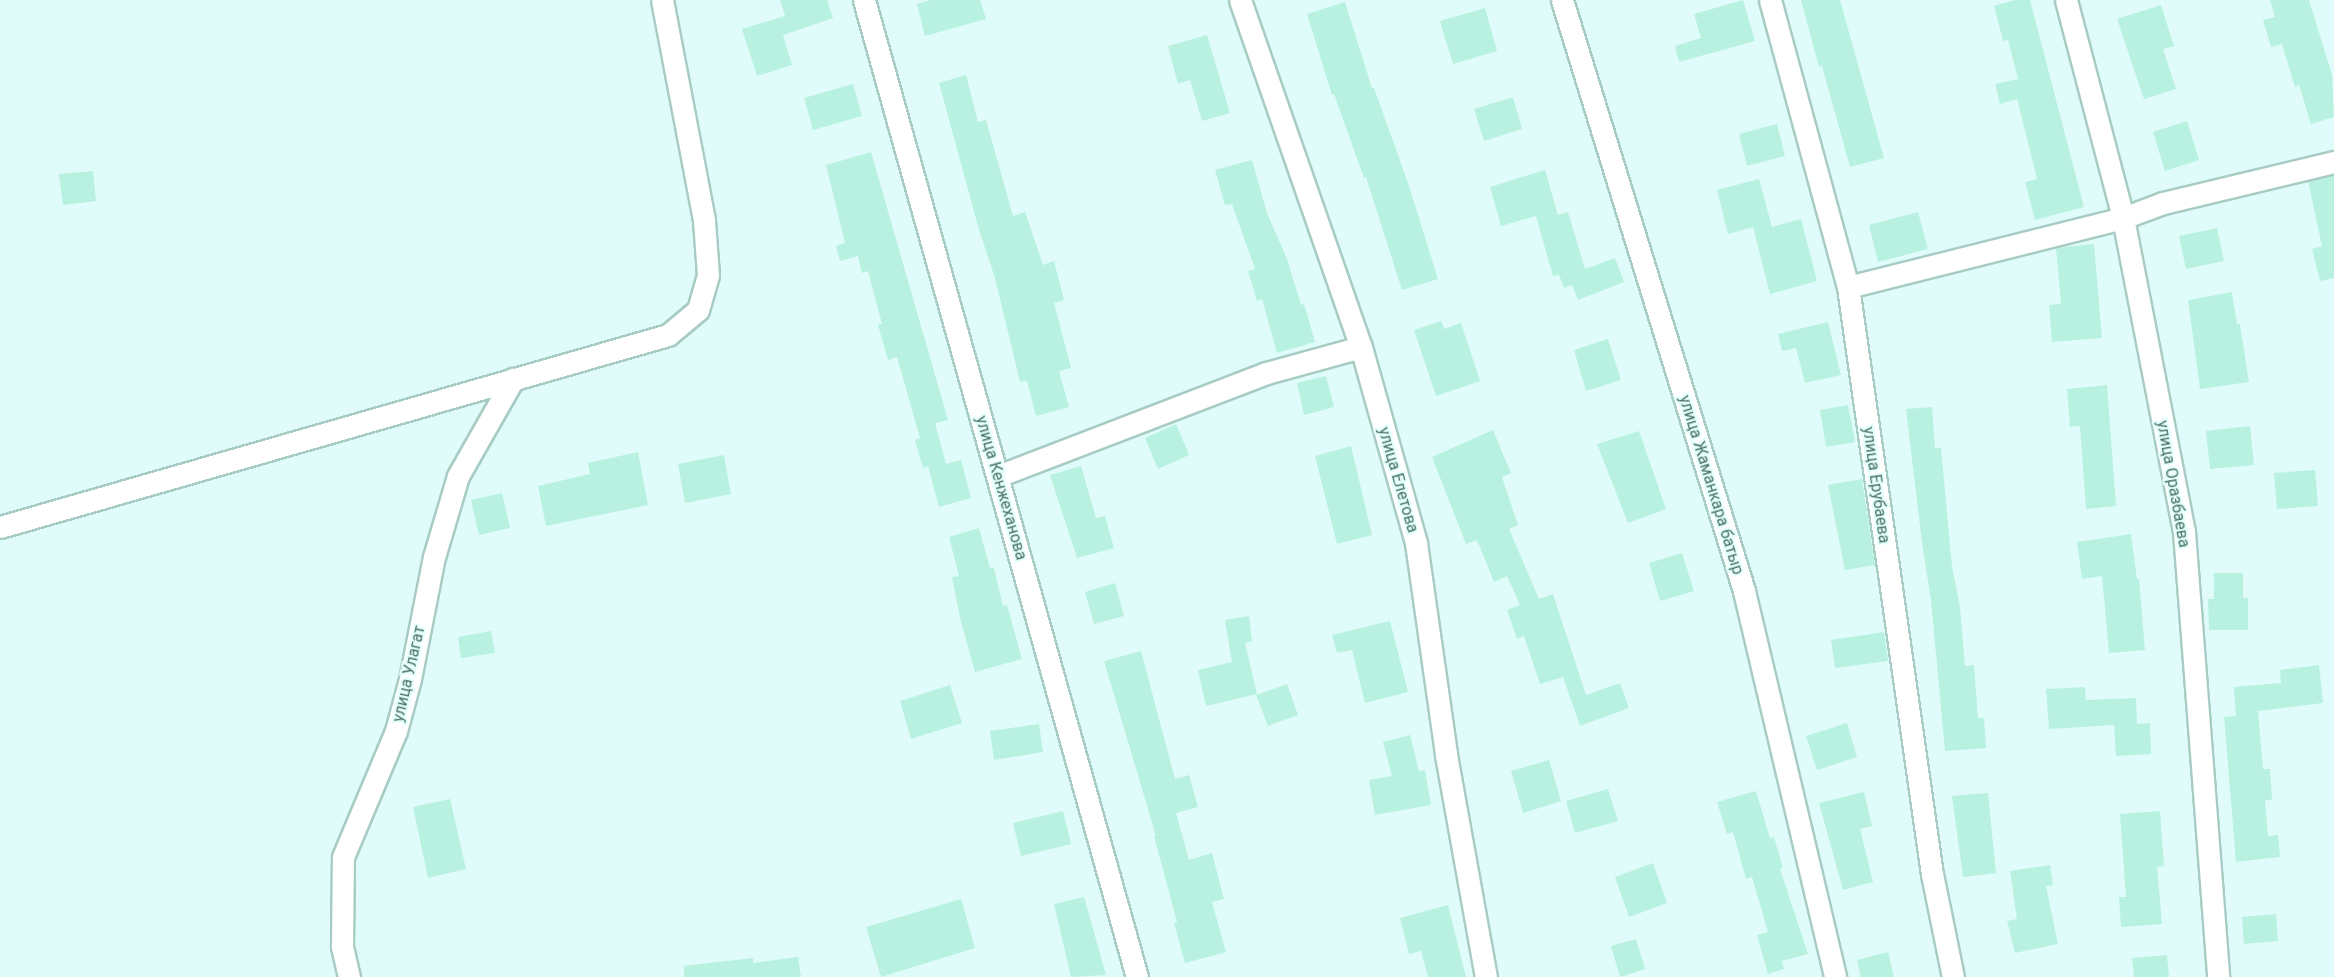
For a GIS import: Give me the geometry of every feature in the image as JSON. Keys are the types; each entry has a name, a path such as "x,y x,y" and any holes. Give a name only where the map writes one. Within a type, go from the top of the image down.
{"street":[{"path":"0,526 668,335 698,310 708,275 704,219 662,0"},
{"name":"улица Кенжеханова","path":"864,0 1137,977"},
{"name":"улица Елетова","path":"1240,0 1361,347 1416,543 1446,755 1486,977"},
{"name":"улица Жаманкара батыр","path":"1562,0 1744,591 1835,977"},
{"name":"улица Ерубаева","path":"1770,0 1848,287 1932,874 1953,977"},
{"name":"улица Оразбаева","path":"2066,0 2123,218 2184,532 2218,977"},
{"path":"1848,287 2123,218 2163,203 2334,162"},
{"path":"998,476 1266,373 1361,347"},
{"name":"улица Улагат","path":"349,977 342,946 343,857 396,731 410,679 434,557 458,476 513,380"}],"building":[{"path":"780,0 827,0 833,18 783,35 792,65 757,76 742,29 785,16"},
{"path":"930,0 980,0 986,19 925,36 917,4"},
{"path":"1743,0 1755,41 1679,62 1675,46 1701,38 1694,14"},
{"path":"1801,0 1840,0 1884,158 1850,167"},
{"path":"2015,0 2030,0 2084,207 2035,220 2025,182 2037,179 2017,99 2000,104 1995,84 2018,79 2008,40 2003,41 1994,6"},
{"path":"2270,0 2309,0 2332,75 2334,117 2311,124 2299,85 2295,87 2282,44 2271,47 2263,20 2275,17"},
{"path":"1345,2 1372,88 1374,88 1408,183 1438,279 1402,290 1366,177 1364,178 1334,94 1332,95 1307,14"},
{"path":"2161,5 2174,46 2163,49 2176,89 2144,99 2117,19"},
{"path":"1485,8 1497,51 1453,64 1440,21"},
{"path":"1207,35 1230,113 1202,121 1190,80 1178,84 1168,46"},
{"path":"966,75 978,122 986,120 1013,216 1025,212 1043,265 1054,261 1064,300 1054,303 1071,368 1059,371 1069,407 1036,416 1027,381 1020,382 995,278 979,230 939,83"},
{"path":"853,84 862,116 813,130 804,98"},
{"path":"1513,97 1522,129 1484,141 1474,109"},
{"path":"2187,121 2199,160 2165,171 2153,132"},
{"path":"1777,124 1785,156 1747,166 1739,134"},
{"path":"871,152 948,420 935,423 946,464 961,460 971,498 939,507 928,466 923,468 915,440 920,438 897,357 888,360 878,325 882,324 868,271 862,273 858,256 840,261 836,246 845,243 826,165"},
{"path":"1252,160 1267,213 1287,259 1301,305 1304,304 1315,342 1277,353 1262,299 1257,301 1248,271 1255,269 1232,204 1225,205 1215,170"},
{"path":"1545,170 1558,215 1568,212 1585,269 1615,258 1624,282 1578,300 1572,285 1564,288 1559,275 1553,276 1536,216 1501,226 1490,187"},
{"path":"93,171 96,201 63,205 59,174"},
{"path":"2334,175 2334,278 2320,281 2312,249 2322,246 2308,181"},
{"path":"1759,179 1772,227 1801,219 1817,281 1770,294 1753,227 1728,234 1717,190"},
{"path":"1918,212 1928,249 1878,262 1869,225"},
{"path":"2217,228 2224,261 2186,269 2179,236"},
{"path":"2094,244 2102,338 2052,342 2049,305 2061,304 2056,248"},
{"path":"2232,292 2237,324 2240,324 2249,382 2200,389 2188,300"},
{"path":"1441,321 1444,329 1461,323 1480,381 1436,396 1414,330"},
{"path":"1828,322 1841,375 1805,383 1796,348 1782,351 1778,334"},
{"path":"1608,339 1621,380 1586,391 1574,350"},
{"path":"1326,376 1334,407 1304,415 1297,383"},
{"path":"2107,385 2116,506 2086,509 2080,426 2070,427 2067,389"},
{"path":"1848,405 1855,442 1826,447 1820,410"},
{"path":"1932,407 1935,448 1941,448 1952,566 1960,607 1965,666 1974,665 1978,718 1984,718 1986,748 1945,751 1931,600 1906,409"},
{"path":"1176,424 1189,455 1158,469 1145,438"},
{"path":"2250,426 2254,465 2210,469 2206,431"},
{"path":"1493,430 1511,473 1502,477 1518,525 1509,529 1539,599 1553,594 1586,695 1620,683 1629,708 1580,726 1563,677 1540,684 1524,636 1517,639 1507,610 1520,605 1507,576 1494,582 1477,540 1466,544 1432,457"},
{"path":"1639,431 1666,509 1628,523 1597,444"},
{"path":"1351,446 1372,535 1337,544 1315,456"},
{"path":"638,452 648,505 546,526 538,486 590,474 588,463"},
{"path":"724,455 731,494 685,503 678,464"},
{"path":"1081,466 1096,518 1105,516 1114,548 1077,558 1050,475"},
{"path":"2315,470 2318,506 2277,509 2274,473"},
{"path":"1862,479 1875,565 1845,570 1828,485"},
{"path":"502,493 510,528 479,535 471,500"},
{"path":"979,528 990,568 994,568 1003,606 1007,605 1022,659 975,672 960,618 952,577 959,576 949,537"},
{"path":"2131,534 2137,579 2139,579 2145,650 2109,653 2102,576 2082,579 2077,542"},
{"path":"1682,553 1694,591 1660,601 1649,563"},
{"path":"2214,573 2243,573 2243,598 2248,598 2248,630 2209,630 2208,599 2214,599"},
{"path":"1115,583 1124,616 1094,624 1085,592"},
{"path":"1249,616 1252,641 1245,643 1257,694 1206,706 1198,670 1232,662 1225,620"},
{"path":"1390,621 1408,692 1365,703 1352,650 1337,653 1332,635"},
{"path":"491,631 495,653 461,658 458,637"},
{"path":"1884,632 1888,661 1835,668 1831,640"},
{"path":"1141,651 1175,779 1189,775 1198,807 1176,813 1189,860 1212,853 1224,899 1212,902 1226,952 1185,963 1174,923 1177,922 1154,836 1156,836 1104,661"},
{"path":"2319,665 2323,703 2258,711 2263,769 2270,769 2272,800 2265,800 2268,836 2278,835 2280,857 2236,862 2224,717 2236,716 2234,687 2281,683 2280,670"},
{"path":"1287,684 1298,715 1268,726 1256,695"},
{"path":"950,685 962,723 911,739 900,701"},
{"path":"2085,687 2086,700 2136,698 2137,724 2150,723 2151,754 2116,756 2114,725 2049,729 2046,689"},
{"path":"1847,723 1857,757 1817,770 1806,736"},
{"path":"1039,724 1043,752 994,760 990,731"},
{"path":"1410,735 1419,771 1425,770 1431,805 1375,815 1369,780 1392,776 1383,742"},
{"path":"1549,760 1561,801 1523,813 1511,771"},
{"path":"1608,789 1618,821 1575,833 1566,801"},
{"path":"1756,791 1770,838 1774,837 1783,868 1780,869 1808,954 1782,961 1784,969 1768,974 1757,935 1768,932 1752,877 1746,879 1733,832 1727,834 1717,802"},
{"path":"1864,792 1872,826 1860,829 1873,882 1843,890 1819,803"},
{"path":"1988,793 1996,873 1963,877 1952,796"},
{"path":"450,799 466,869 428,878 413,807"},
{"path":"1063,811 1071,844 1021,856 1013,823"},
{"path":"2160,811 2164,866 2157,867 2162,924 2121,927 2119,897 2126,897 2120,814"},
{"path":"1653,863 1667,903 1629,917 1615,877"},
{"path":"2050,865 2053,885 2046,886 2058,944 2015,953 2007,921 2017,919 2010,871"},
{"path":"1084,897 1106,975 1071,977 1054,904"},
{"path":"961,899 975,948 881,977 866,927"},
{"path":"1448,905 1466,977 1428,977 1421,951 1409,954 1400,918"},
{"path":"2276,914 2278,941 2244,944 2242,917"},
{"path":"1636,939 1645,969 1620,977 1611,946"},
{"path":"1888,952 1894,977 1861,977 1857,960"},
{"path":"2167,955 2169,977 2134,977 2132,958"},
{"path":"798,957 801,977 684,977 684,966 753,958 753,963"}]}
